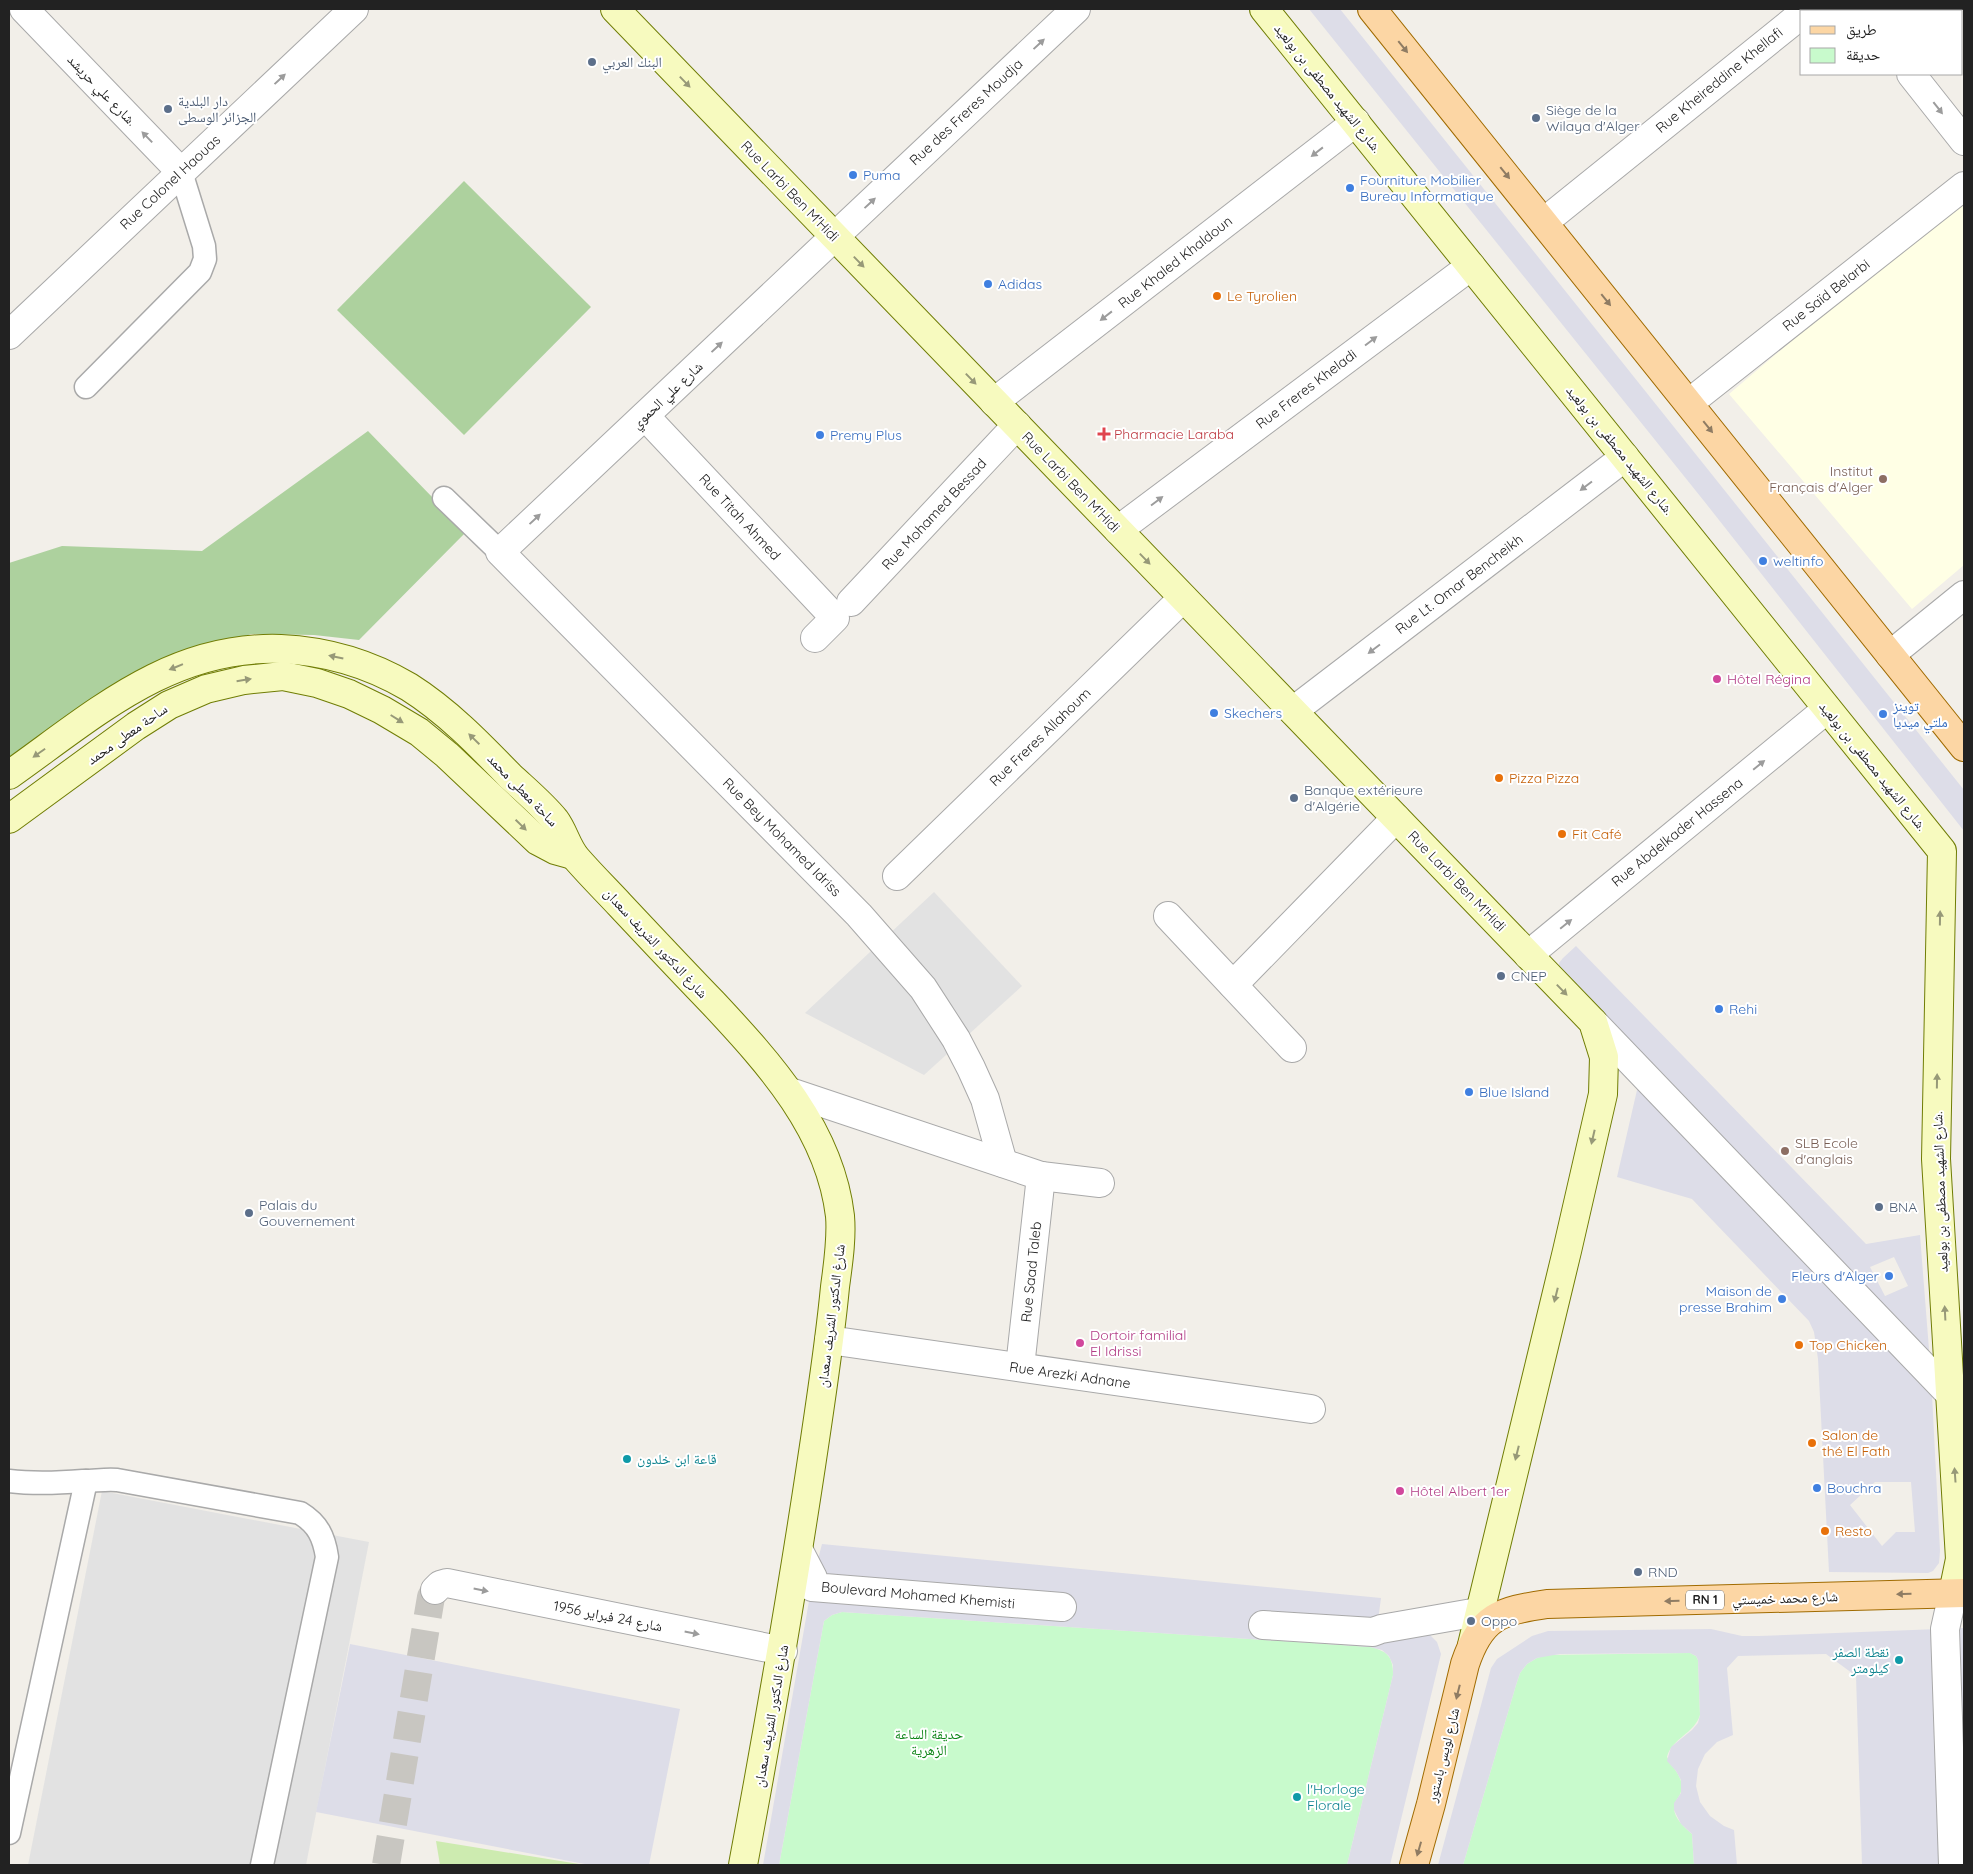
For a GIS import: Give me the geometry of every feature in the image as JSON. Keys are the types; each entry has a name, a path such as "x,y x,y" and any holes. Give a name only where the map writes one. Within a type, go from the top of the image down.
{"main road":[{"name":"Rue Larbi Ben M'Hidi","path":"615,9 1592,1022"},
{"name":"شارع الشهيد مصطفى بن بولعيد.","path":"1264,9 1942,851 1936,1160 1960,1559 1959,1593"},
{"path":"1372,9 1964,747"},
{"name":"ساحة معطى محمد","path":"9,774 125,694 147,680 178,666 211,656 245,650 279,649 313,652 347,660 379,671 409,687 437,707 469,735 554,819 573,855"},
{"name":"ساحة معطى محمد","path":"9,819 136,726 169,705 216,687 244,680 283,676 316,683 349,694 419,732 448,755 538,841 554,850 573,855"},
{"name":"شارغ الدكتور الشريف سعدان","path":"573,855 763,1058 790,1092 817,1138 833,1177 840,1220 839,1256 829,1340 783,1651 743,1865"},
{"path":"1472,1645 1478,1612 1567,1251 1603,1094 1604,1057 1592,1022"},
{"name":"شارع محمد خميستي","path":"1472,1645 1491,1620 1513,1609 1547,1604 1959,1593"},
{"name":"شارع لويس باستور","path":"1414,1865 1465,1664 1472,1645"}],"street":[{"name":"شارع علي حريشد.","path":"24,9 181,172"},
{"name":"Rue Colonel Haouas","path":"9,336 354,9"},
{"name":"Rue des Freres Moudja","path":"834,237 1076,9"},
{"name":"Rue Kheireddine Khellafi","path":"1544,222 1800,14"},
{"path":"1912,75 1964,141"},
{"name":"Rue Khaled Khaldoun","path":"994,402 1356,122"},
{"name":"Rue Saïd Belarbi","path":"1689,403 1964,186"},
{"name":"شارع علي الحموي","path":"500,552 834,237"},
{"name":"Rue Freres Kheladi","path":"1118,530 1471,266"},
{"name":"Rue Titah Ahmed","path":"645,416 843,610"},
{"name":"Rue Mohamed Bessad","path":"815,638 1017,425"},
{"name":"Rue Lt. Omar Bencheikh","path":"1293,711 1625,457"},
{"name":"Rue Bey Mohamed Idriss","path":"500,552 859,915 917,981 956,1039 971,1068 985,1099 1003,1163"},
{"path":"1890,655 1964,595"},
{"name":"Rue Freres Allahoum","path":"897,876 1183,598"},
{"name":"Rue Abdelkader Hassena","path":"1528,955 1827,709"},
{"path":"1233,985 1396,818"},
{"path":"1168,916 1292,1048"},
{"path":"1592,1022 1950,1394"},
{"path":"790,1092 1041,1176 1100,1183"},
{"name":"Rue Saad Taleb","path":"1020,1368 1041,1176"},
{"name":"Rue Arezki Adnane","path":"829,1340 1311,1409"},
{"name":"Boulevard Mohamed Khemisti","path":"799,1551 813,1578 812,1587 1062,1607"},
{"name":"شارع 24 فبراير 1956","path":"435,1590 440,1585 447,1583 783,1651"},
{"path":"1953,1865 1945,1629 1959,1593"},
{"path":"1263,1625 1373,1632 1478,1612"}],"lane":[{"path":"86,387 200,272 205,259 204,246 181,172"},
{"path":"444,498 500,552"},
{"path":"9,1481 31,1484 96,1479 117,1480 300,1513 312,1521 320,1532 325,1544 327,1557 262,1865"},
{"path":"9,1833 86,1481"}],"shaded area":[{"path":"1309,9 1340,9 1964,790 1964,831 1704,501"},
{"name":"Institut Français d'Alger","path":"1964,195 1964,565 1912,609 1729,394"},
{"path":"934,892 1022,986 924,1075 805,1013"},
{"path":"1576,946 1866,1244 1920,1235 1931,1375 1940,1551 1939,1563 1933,1571 1928,1573 1829,1572 1818,1359 1814,1332 1809,1321 1692,1199 1617,1177 1643,1064 1559,969 1559,963","holes":["1894,1257 1908,1286 1885,1296 1870,1267","1875,1482 1911,1482 1915,1532 1896,1532 1882,1546 1850,1505"]},
{"path":"102,1491 369,1542 306,1865 28,1865"},
{"path":"822,1544 1381,1598 1377,1628 1429,1634 1437,1642 1441,1654 1390,1865 1347,1865 1393,1675 1393,1665 1389,1656 1382,1650 1370,1647 842,1612 832,1615 824,1621 779,1865 763,1865 813,1578"},
{"path":"1964,1628 1964,1865 1862,1865 1856,1676 1826,1654 1738,1656 1727,1668 1733,1735 1717,1742 1705,1754 1698,1769 1696,1786 1700,1802 1710,1816 1724,1826 1734,1830 1737,1865 1694,1865 1692,1834 1681,1824 1674,1810 1674,1803 1681,1793 1681,1780 1667,1761 1671,1747 1692,1730 1698,1723 1700,1715 1698,1660 1696,1656 1690,1653 1560,1654 1537,1658 1527,1664 1520,1673 1516,1685 1463,1865 1438,1865 1491,1668 1497,1659 1532,1636 1548,1631 1711,1629 1742,1636 1759,1636"},
{"path":"350,1644 680,1709 649,1865 590,1865 316,1812"}],"green space":[{"path":"464,181 591,307 464,435 337,310"},
{"path":"368,431 466,532 359,640 314,635 251,634 134,677 9,763 9,563 62,546 202,551"},
{"name":"حديقة الساعة الزهرية","path":"842,1612 1370,1647 1381,1650 1388,1655 1392,1663 1393,1675 1347,1865 779,1865 824,1621 832,1615"},
{"path":"1690,1653 1696,1656 1698,1660 1700,1715 1693,1727 1673,1745 1667,1757 1678,1775 1682,1786 1674,1806 1674,1811 1678,1819 1692,1834 1694,1865 1463,1865 1516,1685 1520,1673 1527,1664 1547,1655"},
{"path":"436,1841 585,1865 440,1865"}],"tunnel":[{"path":"386,1865 431,1597 435,1590"}],"place":[{"name":"البنك العربي","path":"592,62"},
{"name":"دار البلدية الجزائر الوسطى","path":"168,109"},
{"name":"Siège de la Wilaya d'Alger","path":"1536,118"},
{"name":"Puma","path":"853,175"},
{"name":"Fourniture Mobilier Bureau Informatique","path":"1350,188"},
{"name":"Adidas","path":"988,284"},
{"name":"Le Tyrolien","path":"1217,296"},
{"name":"Pharmacie Laraba","path":"1104,434"},
{"name":"Premy Plus","path":"820,435"},
{"name":"Institut Français d'Alger","path":"1883,479"},
{"name":"weltinfo","path":"1763,561"},
{"name":"Hôtel Régina","path":"1717,679"},
{"name":"Skechers","path":"1214,713"},
{"name":"توينز ملتي ميديا","path":"1883,714"},
{"name":"Pizza Pizza","path":"1499,778"},
{"name":"Banque extérieure d'Algérie","path":"1294,798"},
{"name":"Fit Café","path":"1562,834"},
{"name":"CNEP","path":"1501,976"},
{"name":"Rehi","path":"1719,1009"},
{"name":"Blue Island","path":"1469,1092"},
{"name":"SLB Ecole d'anglais","path":"1785,1151"},
{"name":"BNA","path":"1879,1207"},
{"name":"Palais du Gouvernement","path":"249,1213"},
{"name":"Fleurs d'Alger","path":"1889,1276"},
{"name":"Maison de presse Brahim","path":"1782,1299"},
{"name":"Dortoir familial El Idrissi","path":"1080,1343"},
{"name":"Top Chicken","path":"1799,1345"},
{"name":"Salon de thé El Fath","path":"1812,1443"},
{"name":"قاعة ابن خلدون","path":"627,1459"},
{"name":"Bouchra","path":"1817,1488"},
{"name":"Hôtel Albert 1er","path":"1400,1491"},
{"name":"Resto","path":"1825,1531"},
{"name":"RND","path":"1638,1572"},
{"name":"Oppo","path":"1471,1621"},
{"name":"نقطة الصفر كيلومتر","path":"1899,1660"},
{"name":"l'Horloge Florale","path":"1297,1797"}]}
